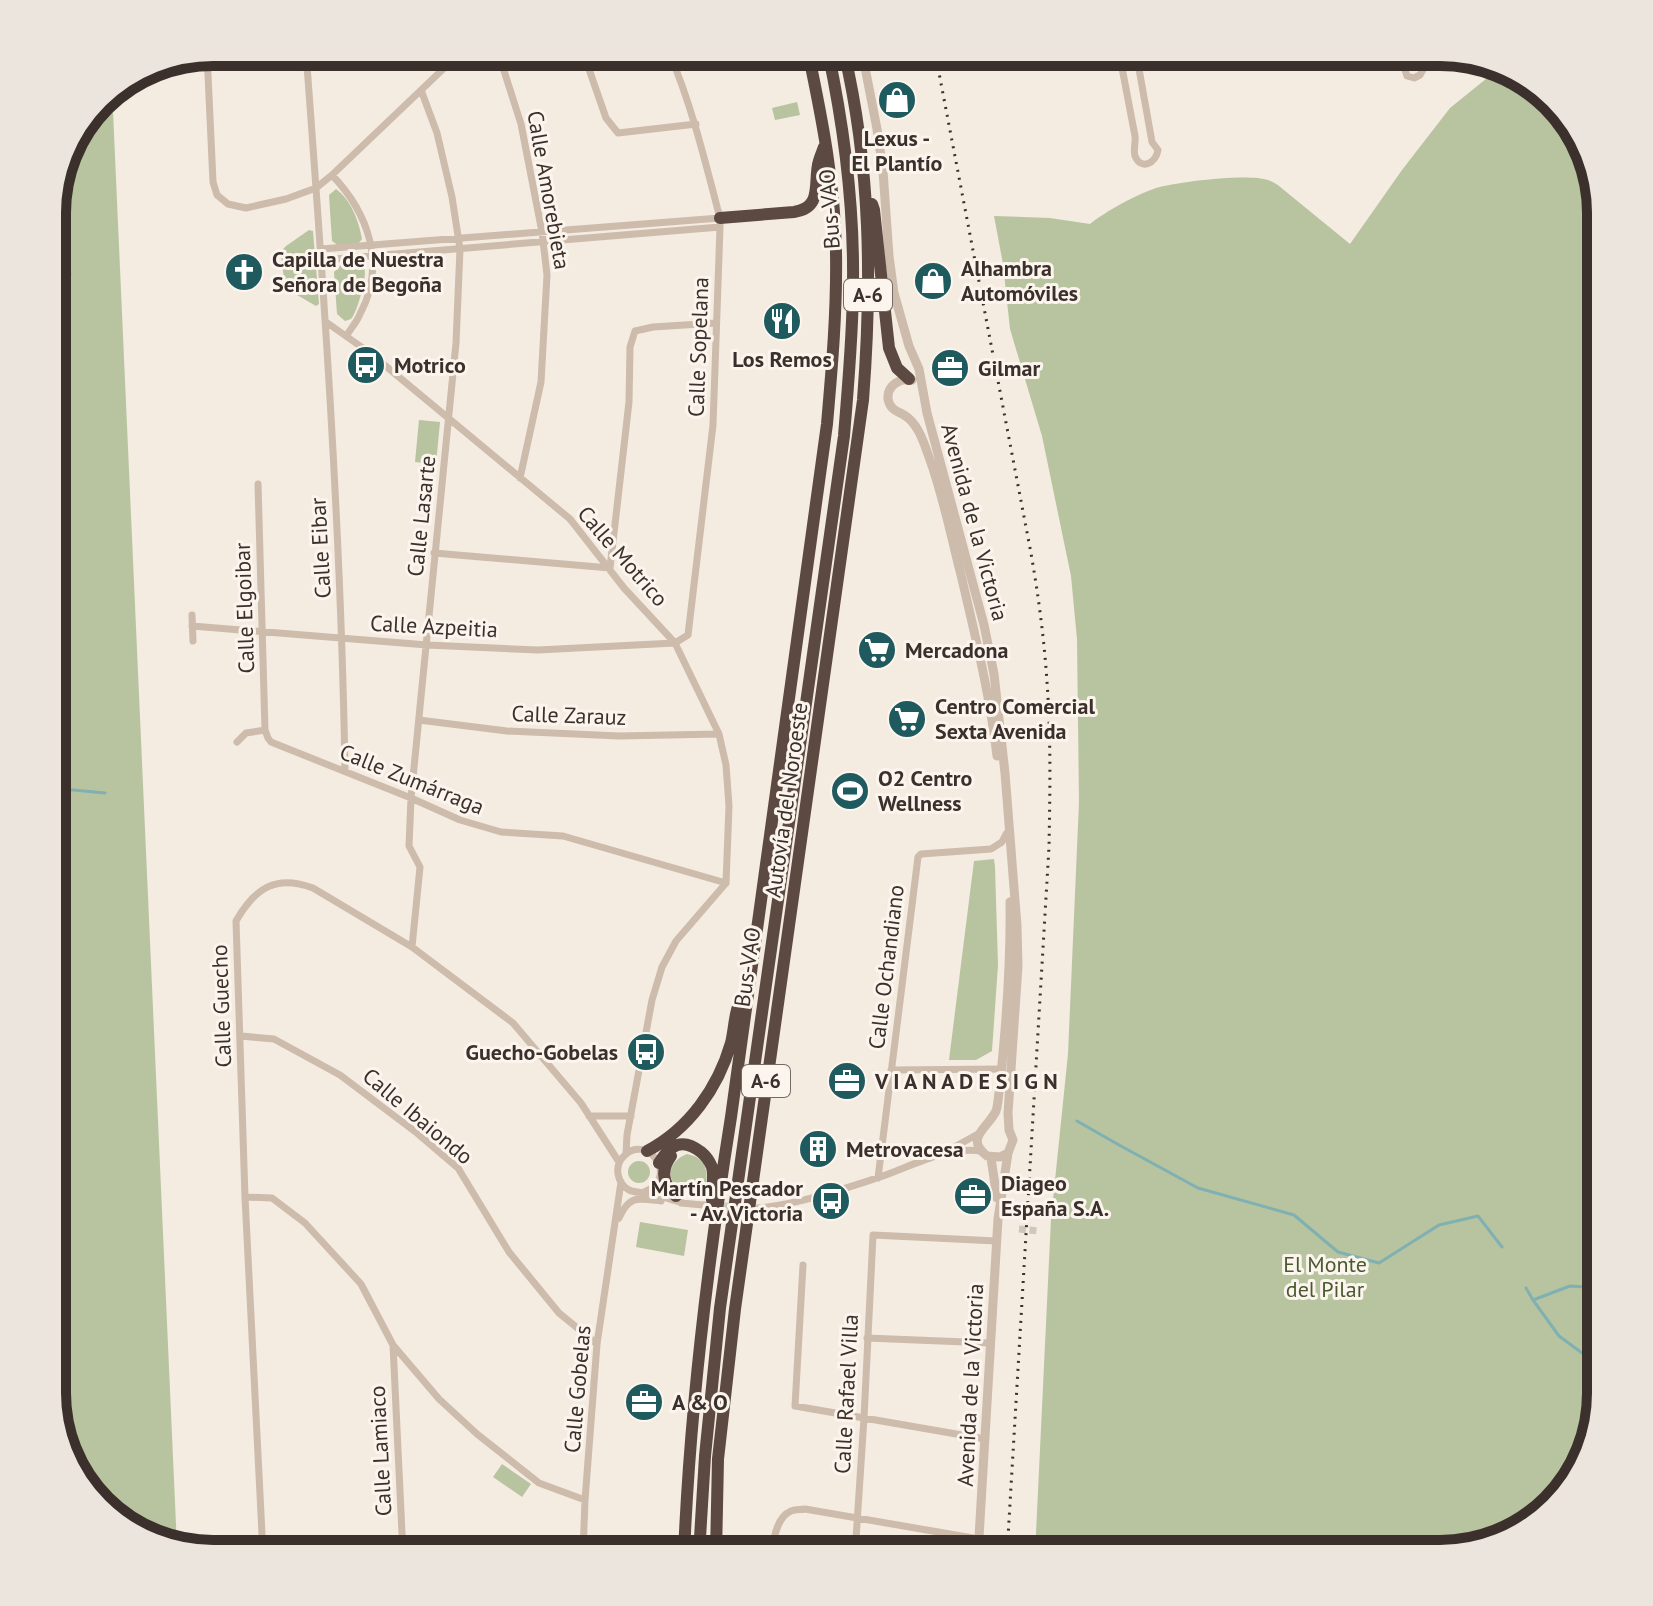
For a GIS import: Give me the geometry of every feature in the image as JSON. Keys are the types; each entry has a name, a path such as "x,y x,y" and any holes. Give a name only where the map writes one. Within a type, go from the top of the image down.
{"highway":[{"name":"Autovía del Noroeste","path":"685,1540 704,1305 715,1217 831,382 836,252 831,180 811,66"},
{"name":"Bus-VAO","path":"700,1540 720,1308 844,436 852,342 853,280 841,125 830,66"},
{"name":"Autovía del Noroeste","path":"716,1540 718,1459 735,1309 863,400 869,273 866,190 862,145 847,66"},
{"path":"720,222 805,209 816,190 817,168 825,144"},
{"path":"866,190 874,210 889,348 893,361 906,378"},
{"path":"643,1150 657,1146 679,1129 704,1101 721,1071 731,1043 738,1003 749,989"},
{"path":"659,1163 665,1152 681,1144 694,1146 706,1156 713,1175 711,1196 715,1217"},
{"path":"680,1200 665,1180 667,1161 680,1150 700,1151"}],"street":[{"path":"208,66 213,182 217,195 228,204 246,208 316,188 446,66"},
{"name":"Calle Eibar","path":"307,66 326,322 343,639 345,771"},
{"name":"Calle Amorebieta","path":"502,66 521,124 542,232 548,287 541,382 520,478"},
{"path":"588,66 606,118 618,133 696,124"},
{"name":"Calle Sopelana","path":"675,66 696,124 720,222 713,425 688,635 675,643"},
{"name":"Avenida de la Victoria","path":"865,66 883,166 894,293 919,369 994,674 1017,926 1018,966 1009,1130"},
{"path":"1122,66 1135,136 1134,152 1136,160 1142,164 1151,163 1158,150 1152,142 1138,66"},
{"path":"1404,66 1407,76 1414,78 1420,75 1423,66"},
{"name":"Calle Lasarte","path":"412,947 420,867 409,846 411,798 450,419 460,249 437,133 421,90"},
{"path":"332,175 359,209 371,246 368,295 361,314 347,335"},
{"path":"321,249 720,222"},
{"path":"322,260 543,242 720,222"},
{"name":"Calle Motrico","path":"326,322 370,353 570,519 624,588 675,643 719,734 726,765 729,806 726,883"},
{"path":"434,553 610,568 629,402 630,347 635,331 716,323"},
{"name":"Avenida de la Victoria","path":"906,378 910,368 909,346"},
{"path":"906,378 917,383 924,396 919,410 904,415 894,410 888,401 890,389 906,378"},
{"name":"Avenida de la Victoria","path":"904,415 919,431 925,445 950,532 989,701 1006,834 1011,934 997,1108 988,1124"},
{"name":"Calle Elgoibar","path":"258,484 265,730"},
{"path":"192,615 193,641"},
{"name":"Calle Azpeitia","path":"192,626 427,645 538,650 675,643"},
{"name":"Calle Zarauz","path":"419,720 507,731 619,736 719,734"},
{"path":"237,742 246,733 265,730"},
{"name":"Calle Zumárraga","path":"265,730 271,742 460,820 501,832 563,836 726,883"},
{"name":"Calle Ochandiano","path":"878,1178 918,857 921,854 991,849 1002,842 1006,834"},
{"name":"Calle Guecho","path":"262,1540 245,1197 236,921 256,894 270,885 299,883 313,888 412,947 513,1023 581,1103 619,1162"},
{"path":"626,1154 652,1000 662,967 676,941 726,883"},
{"name":"Calle Ibaiondo","path":"241,1036 274,1039 340,1075 458,1168 509,1252 559,1313 597,1344"},
{"path":"891,1070 1001,1069"},
{"path":"589,1116 630,1120"},
{"path":"630,1120 631,1141 652,1154 659,1163 658,1182 644,1192"},
{"path":"760,1208 807,1200 937,1156 967,1149 981,1151 991,1158 1000,1157 1008,1153 1013,1140 1009,1130 1000,1123 988,1124 978,1134 937,1156"},
{"path":"978,1134 977,1143 981,1151"},
{"path":"634,1192 618,1176 619,1162 626,1154 643,1150"},
{"name":"Avenida de la Victoria","path":"979,1539 996,1241 1008,1153"},
{"name":"Avenida de la Victoria","path":"991,1158 998,1219"},
{"name":"Calle Gobelas","path":"584,1540 597,1344 621,1182"},
{"path":"658,1182 664,1191 680,1200"},
{"path":"617,1212 625,1198 634,1192 680,1200"},
{"path":"245,1197 272,1198 305,1223 361,1284 393,1345 439,1399 477,1434 539,1483 585,1500"},
{"path":"615,1228 625,1206 632,1200 680,1200"},
{"name":"Calle Rafael Villa","path":"856,1540 873,1235 996,1241"},
{"path":"803,1265 795,1406 985,1439"},
{"path":"867,1338 990,1343"},
{"name":"Calle Lamiaco","path":"393,1345 402,1540"},
{"path":"774,1540 781,1520 790,1511 805,1509 979,1539"}],"green space":[{"name":"El Monte del Pilar","path":"1491,75 1529,96 1544,109 1567,140 1576,157 1586,194 1587,1393 1582,1431 1562,1474 1537,1503 1505,1525 1459,1539 1036,1540 1051,1219 1068,1054 1079,802 1077,639 1071,576 1042,436 1010,329 994,216 1050,218 1090,224 1156,188 1212,179 1258,178 1278,185 1350,244 1450,108"},
{"path":"797,102 800,115 775,120 772,108"},
{"path":"113,106 176,1535 157,1529 124,1510 96,1482 77,1449 66,1402 66,204 71,175 81,148 96,124"},
{"path":"336,189 346,199 356,218 362,239 358,244 339,246 332,241 329,195"},
{"path":"309,230 313,231 319,304 316,306 285,288 281,254 286,246"},
{"path":"360,263 365,272 361,294 351,319 345,321 337,314 334,272 341,265"},
{"path":"419,420 440,422 436,464 415,462"},
{"path":"994,859 998,965 992,1051 976,1060 949,1060 974,861"},
{"path":"687,1154 701,1160 706,1170 704,1197 679,1188 671,1179 674,1164"},
{"path":"639,1161 650,1172 639,1183 628,1172"},
{"path":"640,1222 688,1230 684,1256 636,1247"},
{"path":"502,1464 531,1484 522,1497 493,1477"}],"waterway":[{"path":"66,275 70,274"},
{"path":"66,789 105,793"},
{"path":"1077,1121 1198,1188 1294,1215 1338,1252 1379,1263 1439,1225 1478,1216 1502,1247"},
{"path":"1526,1288 1533,1300 1570,1286 1587,1287"},
{"path":"1533,1300 1559,1336 1587,1357"}],"tunnel":[{"path":"703,1205 760,1208"},
{"path":"1019,1229 1038,1231"}],"railway":[{"path":"938,66 1033,565 1048,703 1049,847 1008,1540"}],"place":[{"name":"Lexus - El Plantío","path":"897,100"},
{"name":"Capilla de Nuestra Señora de Begoña","path":"244,272"},
{"name":"Alhambra Automóviles","path":"933,281"},
{"name":"Los Remos","path":"782,321"},
{"name":"Motrico","path":"366,365"},
{"name":"Gilmar","path":"950,368"},
{"name":"Mercadona","path":"877,650"},
{"name":"Centro Comercial Sexta Avenida","path":"907,719"},
{"name":"O2 Centro Wellness","path":"850,791"},
{"name":"Guecho-Gobelas","path":"646,1052"},
{"name":"V I A N A D E S I G N","path":"847,1081"},
{"name":"Metrovacesa","path":"818,1149"},
{"name":"Diageo España S.A.","path":"973,1196"},
{"name":"Martín Pescador - Av. Victoria","path":"831,1201"},
{"name":"A & O","path":"644,1402"}]}
